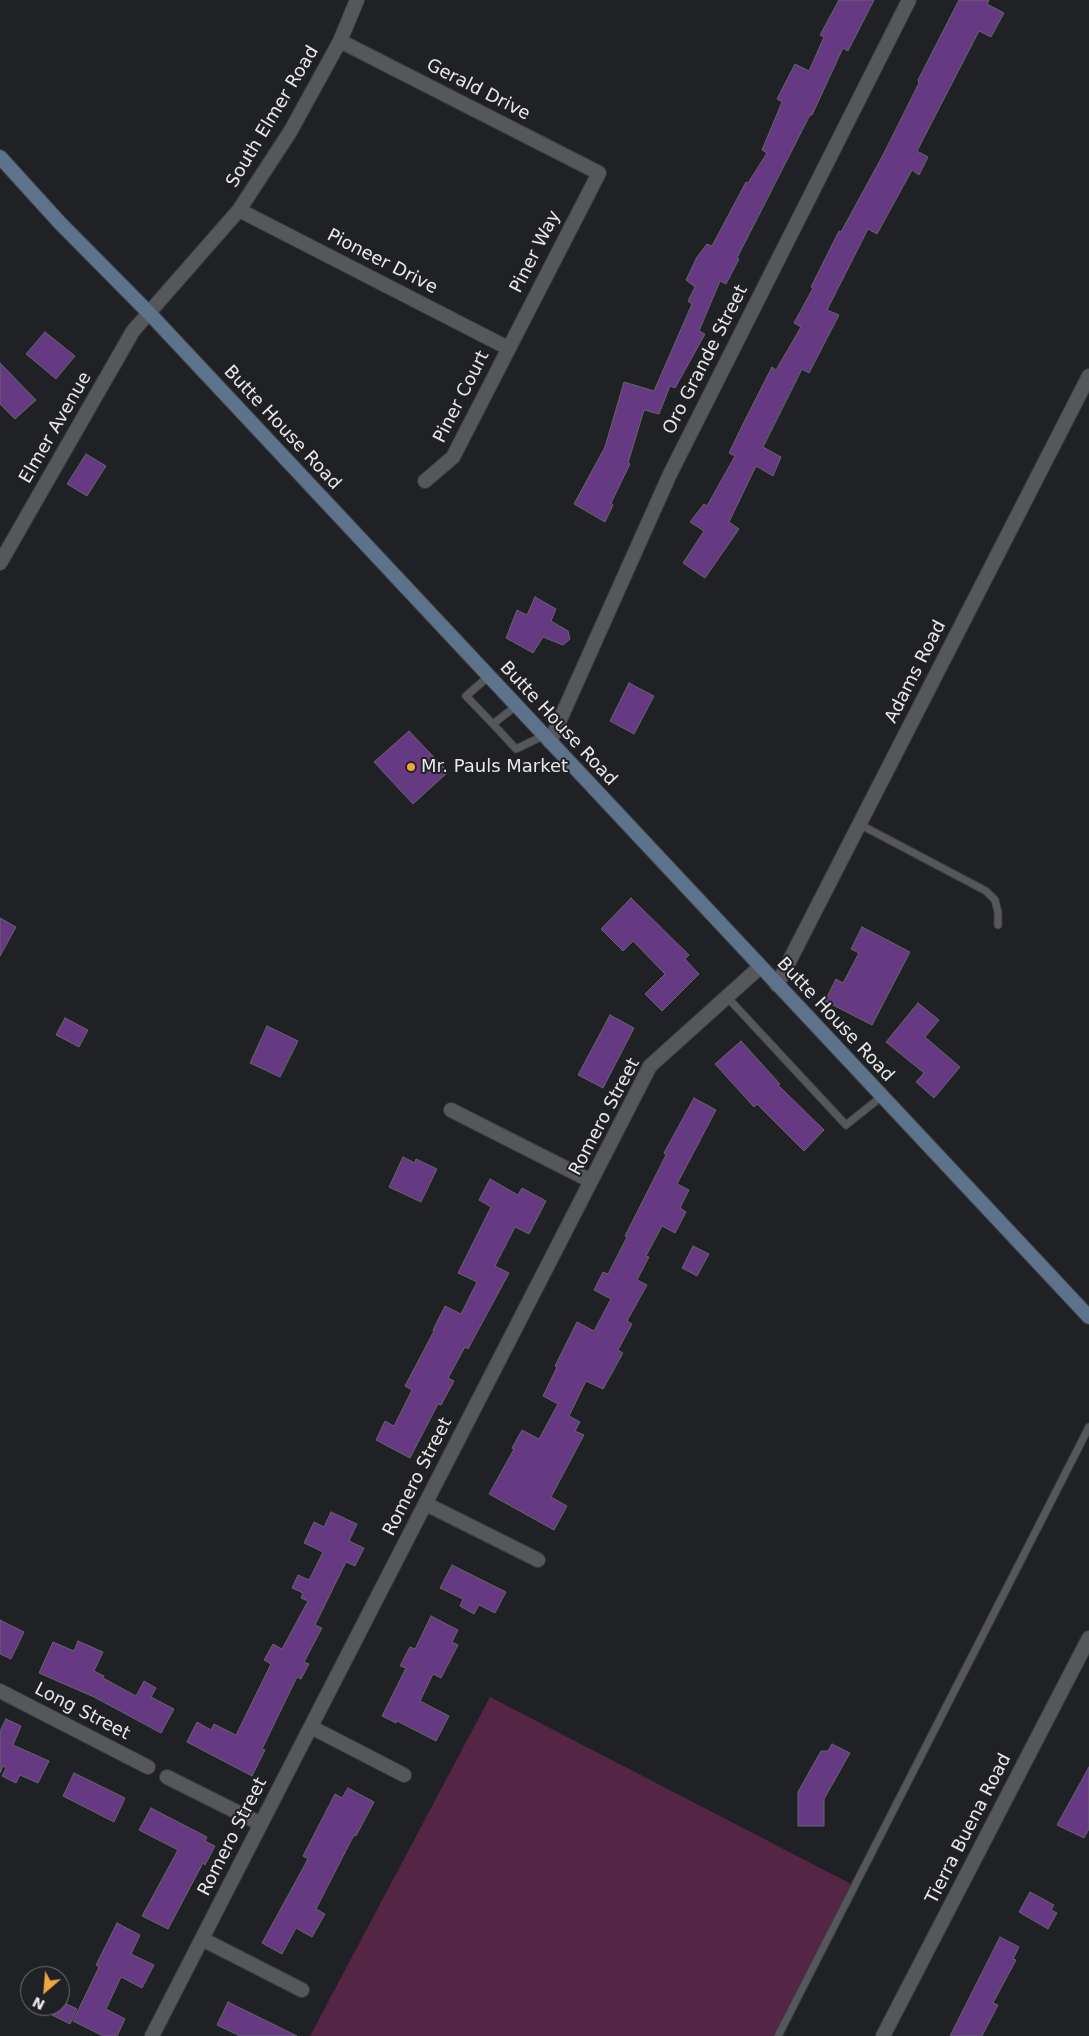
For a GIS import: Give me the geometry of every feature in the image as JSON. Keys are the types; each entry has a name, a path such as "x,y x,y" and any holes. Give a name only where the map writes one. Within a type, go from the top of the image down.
{"main road":[{"name":"Butte House Road","path":"0,157 60,223 150,314 1089,1318"}],"street":[{"name":"South Elmer Road","path":"150,314 239,210 290,132 340,41 357,0"},
{"name":"Oro Grande Street","path":"546,739 670,474 909,0"},
{"name":"Gerald Drive","path":"340,41 599,173"},
{"name":"Piner Way","path":"508,348 599,173"},
{"name":"Pioneer Drive","path":"239,210 508,348"},
{"name":"Elmer Avenue","path":"0,564 133,331 150,314"},
{"name":"Piner Court","path":"425,481 453,457 508,348"},
{"name":"Adams Road","path":"776,985 1089,376"},
{"name":"Romero Street","path":"152,2036 650,1066 760,967"},
{"path":"452,1110 591,1181"},
{"path":"426,1504 538,1560"},
{"name":"Tierra Buena Road","path":"883,2036 1089,1638"},
{"name":"Long Street","path":"0,1691 148,1766"},
{"path":"311,1727 404,1775"},
{"path":"167,1777 261,1824"},
{"path":"202,1939 302,1990"}],"lane":[{"path":"488,677 466,696 516,749 546,739"},
{"path":"493,724 516,706"},
{"path":"859,824 986,891 995,900 998,912 998,926"},
{"path":"727,997 846,1126 881,1096"},
{"path":"778,2036 1089,1427"}],"shaded area":[{"path":"490,1697 855,1886 778,2036 310,2036"}],"building":[{"path":"839,0 874,0 848,51 843,48 812,115 810,115 737,258 739,259 726,284 720,281 699,331 705,334 675,388 670,386 659,414 644,410 628,463 630,464 611,503 613,505 605,522 574,504 605,447 624,382 654,391 692,304 688,301 695,287 686,280 697,257 707,244 712,246 746,182 748,183 767,153 762,150 782,102 777,99 795,64 809,71 824,37 820,35"},
{"path":"959,0 989,0 987,4 1004,13 991,37 979,31 917,151 928,157 919,175 912,170 877,234 868,229 827,310 839,315 809,373 802,369 763,447 781,457 773,476 756,466 729,522 739,529 705,578 683,563 704,531 690,522 704,504 707,506 735,456 729,453 744,422 772,367 776,370 801,327 794,323 813,288 811,287 839,231 841,232 883,155 919,83 918,80"},
{"path":"45,332 75,356 56,379 26,354"},
{"path":"0,363 36,400 15,419 0,404"},
{"path":"86,454 106,466 87,496 67,484"},
{"path":"535,597 556,609 551,621 568,631 570,639 563,645 543,637 533,653 506,638 517,610 527,615"},
{"path":"629,683 654,696 634,734 610,721"},
{"name":"Mr. Pauls Market","path":"409,731 448,772 413,804 374,762"},
{"path":"631,898 689,955 685,959 699,974 662,1011 645,994 665,974 633,941 623,951 601,929"},
{"path":"0,918 16,927 0,956"},
{"path":"862,927 910,952 872,1025 825,1001 836,979 843,983 859,953 851,949"},
{"path":"918,1003 939,1020 925,1037 960,1067 934,1098 916,1082 924,1073 886,1042"},
{"path":"610,1015 634,1028 603,1088 578,1075"},
{"path":"65,1018 88,1030 79,1047 56,1035"},
{"path":"267,1026 298,1041 280,1077 250,1063"},
{"path":"741,1041 780,1084 778,1085 824,1130 804,1151 757,1104 754,1107 715,1064"},
{"path":"694,1098 716,1110 677,1184 689,1190 680,1208 686,1212 675,1233 662,1226 646,1256 649,1257 637,1280 647,1285 627,1321 632,1324 618,1350 623,1353 603,1389 586,1381 569,1416 580,1422 575,1431 584,1435 551,1497 567,1506 554,1530 489,1494 514,1449 512,1448 522,1430 539,1439 558,1404 543,1396 557,1367 555,1366 577,1322 594,1331 611,1299 594,1290 603,1272 608,1274 666,1155 664,1153"},
{"path":"403,1157 415,1163 416,1159 437,1169 421,1202 389,1187"},
{"path":"490,1179 518,1195 522,1188 546,1201 529,1234 515,1227 495,1266 509,1273 468,1349 465,1347 448,1378 454,1381 441,1405 438,1404 410,1458 376,1440 385,1421 394,1426 412,1390 405,1386 445,1306 461,1314 477,1282 458,1273 491,1207 479,1200"},
{"path":"693,1246 709,1254 697,1276 682,1268"},
{"path":"331,1512 357,1524 349,1541 364,1548 355,1566 346,1562 315,1625 322,1628 304,1662 309,1664 301,1679 297,1677 262,1749 265,1750 252,1776 187,1742 197,1722 211,1730 214,1724 236,1735 271,1664 264,1660 273,1644 282,1649 308,1601 301,1598 303,1593 292,1588 298,1575 309,1580 323,1552 304,1543 314,1522 324,1527"},
{"path":"452,1565 506,1592 495,1613 479,1605 474,1614 460,1606 463,1599 440,1588"},
{"path":"431,1616 458,1630 452,1642 458,1645 441,1678 433,1674 420,1701 449,1716 436,1741 397,1721 396,1723 382,1716 406,1668 400,1666 410,1647 415,1649"},
{"path":"0,1620 24,1632 11,1659 0,1654"},
{"path":"78,1641 103,1652 94,1671 104,1676 103,1678 136,1696 144,1681 156,1688 151,1697 174,1709 161,1733 94,1697 39,1673 53,1642 74,1651"},
{"path":"6,1719 21,1726 13,1745 49,1761 38,1783 20,1775 16,1783 2,1776 6,1768 3,1766 0,1773 0,1731"},
{"path":"832,1744 850,1753 824,1799 824,1826 798,1826 798,1792 821,1751 828,1751"},
{"path":"1089,1767 1089,1829 1084,1838 1057,1825"},
{"path":"74,1773 125,1798 114,1822 63,1796"},
{"path":"348,1788 374,1802 356,1836 354,1835 316,1909 325,1914 312,1937 296,1928 282,1954 262,1943 308,1859 303,1856 335,1794 342,1798"},
{"path":"151,1808 207,1837 205,1841 215,1846 205,1865 203,1863 168,1929 142,1916 178,1850 139,1830"},
{"path":"1030,1892 1054,1905 1051,1910 1057,1913 1048,1929 1019,1912"},
{"path":"117,1923 140,1935 131,1954 154,1965 142,1988 121,1977 106,2009 125,2019 117,2036 103,2036 73,2021 99,1967 96,1965"},
{"path":"1000,1937 1019,1947 1013,1959 1016,1960 993,2003 998,2005 982,2036 950,2036"},
{"path":"228,2002 297,2036 240,2036 217,2025"},
{"path":"70,2006 77,2009 70,2024 54,2016 70,2016"}],"place":[{"name":"Mr. Pauls Market","path":"411,767"}]}
